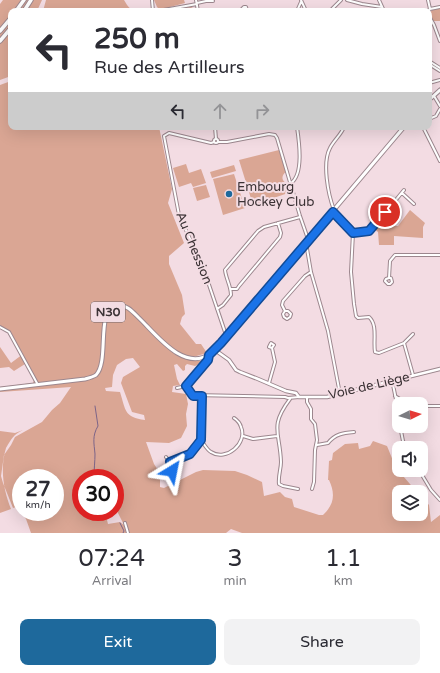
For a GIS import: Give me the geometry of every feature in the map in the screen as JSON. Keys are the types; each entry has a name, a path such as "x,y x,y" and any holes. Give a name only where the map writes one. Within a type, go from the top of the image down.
{"highway":[{"path":"0,31 8,22"},
{"path":"0,41 8,32"}],"main road":[{"path":"434,96 440,90"},
{"path":"209,355 227,336 401,130"},
{"name":"N30","path":"0,390 85,379 95,375 101,365 106,317 111,308 118,305 122,305 131,310 170,347 183,356 197,359 209,355"}],"street":[{"path":"333,8 341,0"},
{"path":"347,0 382,7"},
{"path":"379,0 382,7"},
{"path":"171,8 196,2 213,1"},
{"path":"432,21 440,41"},
{"path":"432,118 436,116 440,108 434,96"},
{"path":"215,130 216,139 218,142"},
{"path":"291,183 295,180 300,156 297,130"},
{"path":"343,130 330,147 326,166 333,211 353,233 351,272 356,316 358,318 369,317 372,320 375,336 374,349 376,353 383,352 404,343 413,334"},
{"path":"425,130 440,160"},
{"name":"Au Chession","path":"214,142 211,143 171,133 165,134 164,138 179,214 200,260 224,332 227,336"},
{"path":"214,142 216,144 218,142 227,142 269,134 275,135 277,138 308,241 311,272 330,341 340,394"},
{"path":"353,233 369,231 404,190"},
{"path":"402,194 414,204"},
{"path":"217,309 223,305 231,295 231,289 225,270 260,228 300,216"},
{"path":"231,289 237,289 240,286 280,237 281,232 278,223"},
{"path":"389,278 390,261 395,255 440,255"},
{"path":"285,311 282,305 283,301 305,276 311,272"},
{"path":"0,327 9,332 38,385"},
{"path":"404,343 413,376"},
{"path":"269,383 275,362 272,348"},
{"name":"Voie de Liège","path":"215,350 229,360 238,372 286,391 296,393 299,397 324,397 340,394 440,369"},
{"path":"178,388 186,386 208,360 209,355"},
{"path":"392,380 396,396"},
{"path":"186,386 193,396 299,397"},
{"path":"170,462 190,454 201,440 202,396"},
{"path":"307,397 307,402 311,410 311,419 315,424 316,445 312,489"},
{"path":"290,398 279,416 277,423 277,436 281,462 279,484 298,490"},
{"path":"428,406 440,406"},
{"path":"201,440 211,453 219,455 227,454 233,451 238,446 243,435 240,423 234,418"},
{"path":"316,445 328,443 332,437 354,432"},
{"path":"243,435 249,439 277,436"},
{"path":"166,457 170,462 172,471"},
{"path":"423,477 431,490 440,500"},
{"path":"124,523 128,533"}],"shaded area":[{"path":"3,0 42,0 38,8 8,8 8,77 0,80 0,4"},
{"path":"46,0 124,0 130,8 44,8"},
{"path":"154,0 184,0 185,3 170,7 171,8 157,7"},
{"path":"440,8 440,21 433,21 432,10"},
{"path":"8,82 8,130 160,130 172,189 168,203 184,243 169,256 169,264 182,295 185,314 182,317 180,324 196,344 201,344 207,353 193,357 194,361 201,361 202,363 195,366 187,364 185,366 185,370 183,371 177,364 174,365 180,385 173,386 172,392 186,394 188,404 186,414 187,426 181,438 169,443 146,442 154,464 160,473 160,487 164,488 203,470 235,471 262,482 264,496 280,492 285,497 292,499 294,507 323,515 330,507 333,498 332,489 328,480 329,461 332,460 333,453 345,444 358,443 359,449 370,446 373,441 387,446 392,458 392,477 404,477 411,485 392,485 392,521 428,521 428,504 431,522 440,515 440,533 242,533 231,529 226,533 31,533 27,521 64,521 64,469 12,469 12,506 1,476 4,455 15,437 42,422 60,403 71,387 0,392 0,387 33,383 34,380 25,364 14,371 9,367 0,368 0,347 11,363 23,354 9,331 0,326 0,85","holes":["133,358 140,367 123,377 121,383 132,412 144,415 145,420 129,415 120,392 106,391 105,388 112,387 113,375 117,365 126,359"]},
{"path":"279,150 286,172 282,177 283,181 289,183 291,192 253,205 239,160"},
{"path":"186,164 189,173 201,169 206,183 193,187 191,183 179,187 173,168"},
{"path":"234,165 236,171 212,178 210,172"},
{"name":"Embourg Hockey Club","path":"234,174 245,208 223,215 213,179"},
{"path":"206,185 210,197 197,201 193,188"},
{"path":"410,210 425,223 423,227 423,238 394,236 394,245 379,245 378,232 373,228 379,221 385,226 398,226"},
{"path":"23,430 13,437 6,448 3,463 3,478 11,509 0,513 0,431 15,433"}],"waterway":[{"path":"94,469 94,440 98,426 95,406"},
{"path":"120,523 124,531 123,533"}],"place":[{"name":"Embourg Hockey Club","path":"229,194"}],"route":[{"path":"172,471 170,462 190,454 197,448 201,440 202,396 193,396 186,386 208,360 209,355 215,350 333,212 353,233 369,231 385,212"}]}
